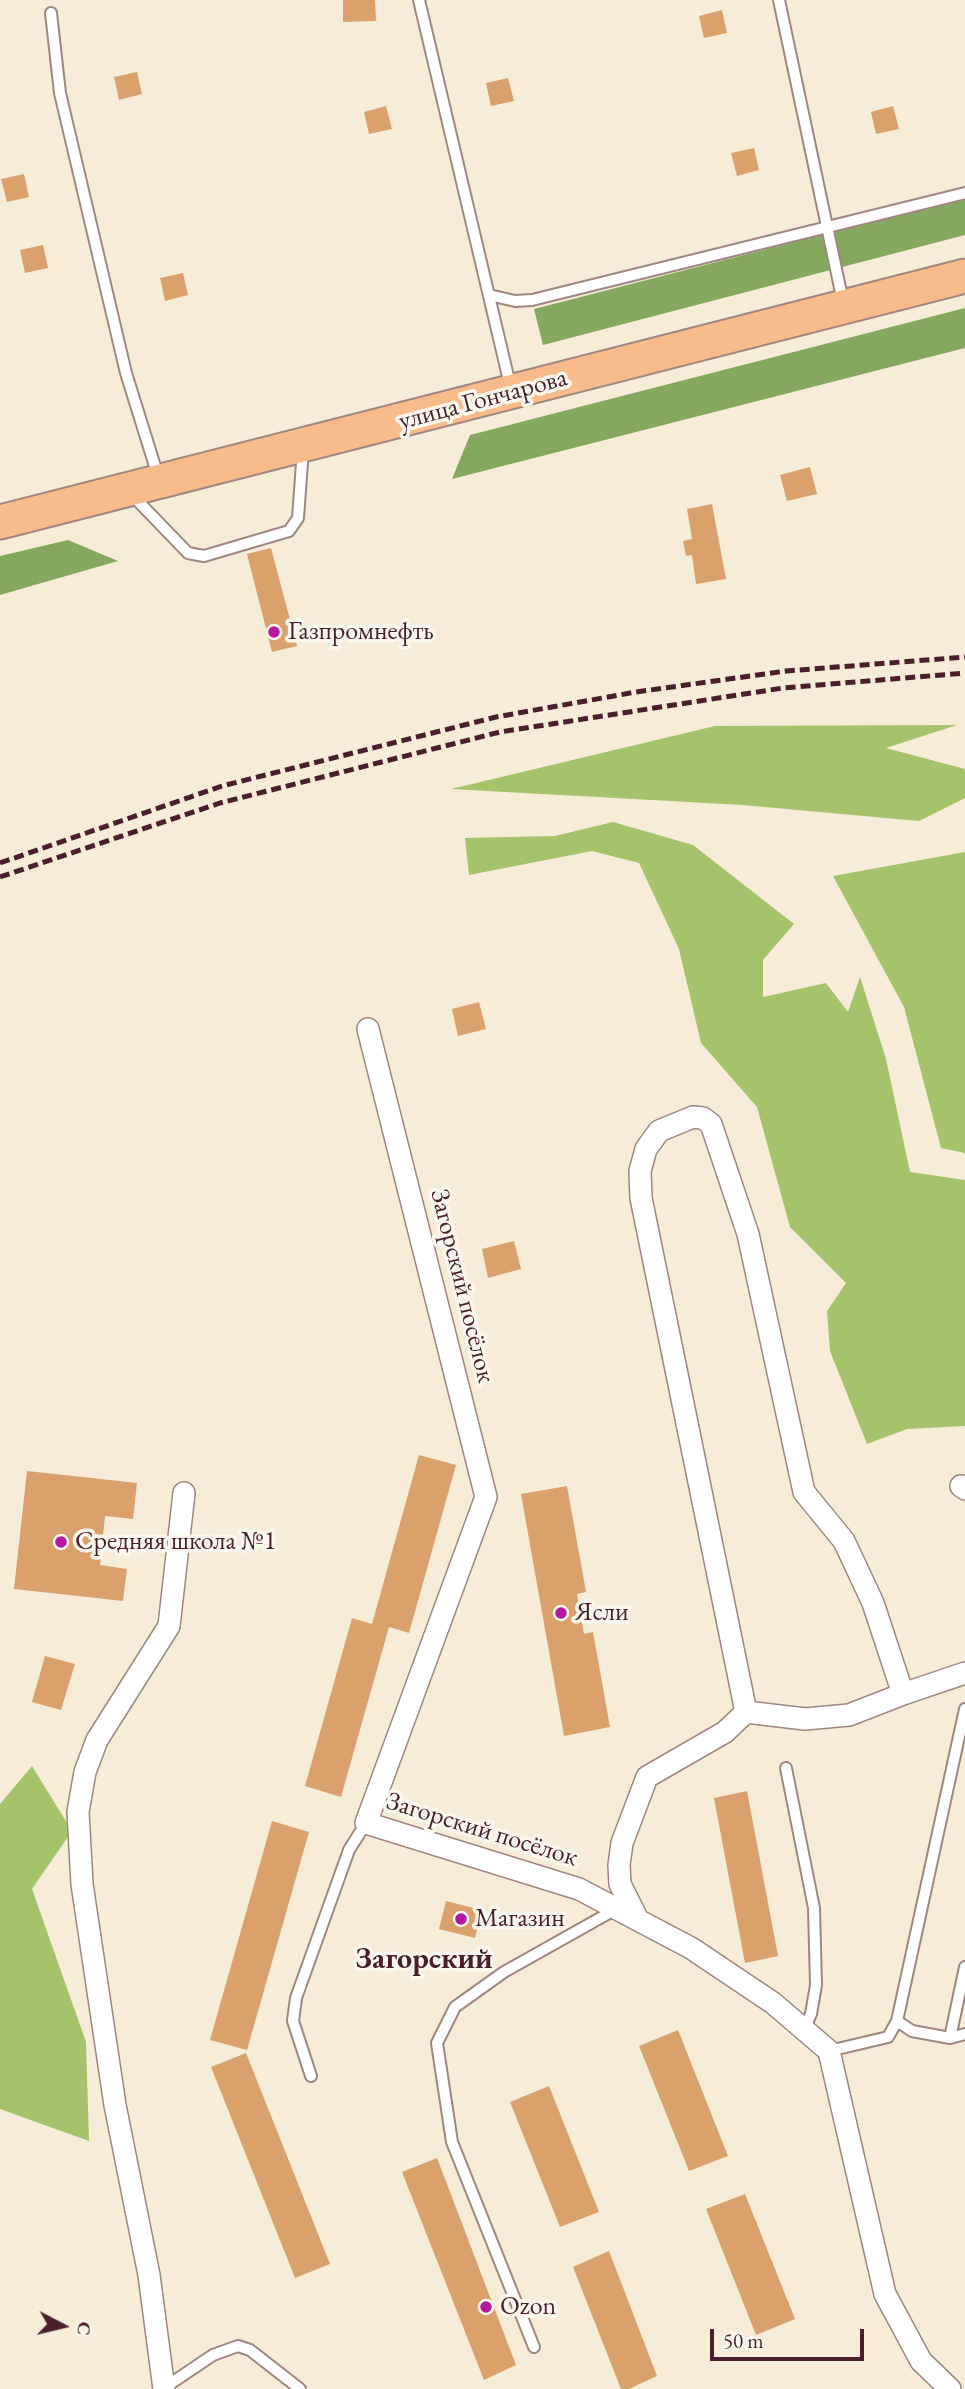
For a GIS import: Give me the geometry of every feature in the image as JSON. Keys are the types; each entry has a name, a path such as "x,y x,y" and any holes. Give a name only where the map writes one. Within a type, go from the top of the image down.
{"main road":[{"name":"улица Гончарова","path":"0,522 303,447 965,276"}],"street":[{"name":"Загорский посёлок","path":"368,1029 486,1497 366,1823 579,1889 618,1908 691,1948 805,2028 829,2051"},
{"path":"746,1712 641,1198 640,1171 646,1149 659,1131 693,1117 703,1118 712,1124 748,1234 804,1492 844,1541 873,1603 903,1694"},
{"path":"164,2388 149,2275 115,2105 82,1884 78,1812 85,1772 97,1740 169,1626 184,1493"},
{"path":"746,1712 805,1719 849,1715 965,1672"},
{"path":"638,1918 620,1884 619,1865 622,1843 646,1777 725,1732 746,1712"},
{"path":"829,2051 885,2294 921,2361 950,2389"}],"lane":[{"path":"419,0 512,393"},
{"path":"779,0 844,307"},
{"path":"51,13 66,117 126,373 159,481"},
{"path":"489,295 515,301 532,300 965,193"},
{"path":"127,490 188,552 204,556 289,531 298,518 303,447"},
{"path":"829,2051 888,2037 897,2021 965,1709"},
{"path":"786,1768 814,1908 816,1985 811,2014 805,2028"},
{"path":"311,2076 293,2021 296,1998 349,1850 366,1823"},
{"path":"534,2347 452,2142 437,2043 455,2007 503,1972 618,1908"},
{"path":"950,2038 965,1967"},
{"path":"897,2021 912,2031 950,2038 965,2034"},
{"path":"164,2388 213,2355 238,2346 250,2350 300,2389"}],"green space":[{"path":"965,198 965,235 543,345 534,309"},
{"path":"965,308 965,348 452,479 470,435"},
{"path":"68,540 118,561 0,595 0,556"},
{"path":"957,725 886,748 965,769 965,798 919,821 743,805 451,789 715,726"},
{"path":"613,822 693,845 794,924 763,960 763,997 826,983 848,1012 860,977 886,1059 910,1172 965,1180 965,1426 907,1429 867,1444 830,1351 827,1311 846,1283 790,1227 757,1107 701,1043 679,949 639,863 592,851 469,875 465,838 555,836"},
{"path":"965,852 965,1153 941,1148 904,1007 833,876"},
{"path":"32,1766 72,1831 32,1889 86,2042 89,2141 0,2109 0,1804"}],"building":[{"path":"343,0 375,0 376,21 343,22"},
{"path":"722,10 727,33 704,38 699,16"},
{"path":"137,72 142,94 119,100 114,77"},
{"path":"508,78 514,101 491,106 486,83"},
{"path":"386,106 392,129 369,134 364,112"},
{"path":"893,106 899,129 876,134 871,112"},
{"path":"754,148 759,170 737,176 731,153"},
{"path":"24,174 29,197 7,202 1,179"},
{"path":"43,245 48,268 25,273 20,250"},
{"path":"183,273 188,295 165,301 160,278"},
{"path":"810,467 817,494 787,501 780,475"},
{"path":"712,504 726,579 696,584 692,555 686,556 683,541 692,539 687,509"},
{"path":"271,548 297,646 272,652 247,554"},
{"path":"479,1002 486,1029 458,1036 452,1009"},
{"path":"514,1241 521,1269 488,1278 482,1249"},
{"path":"419,1455 456,1465 409,1633 389,1627 341,1797 305,1786 352,1618 372,1624"},
{"name":"Средняя школа №1","path":"27,1471 137,1483 133,1519 105,1516 100,1565 127,1569 123,1601 14,1589"},
{"name":"Ясли","path":"567,1486 586,1592 577,1594 584,1634 593,1632 610,1727 564,1736 521,1494"},
{"path":"45,1656 75,1664 61,1710 32,1702"},
{"path":"747,1791 778,1956 745,1963 714,1798"},
{"path":"272,1821 309,1832 247,2050 210,2040"},
{"name":"Магазин","path":"446,1901 482,1910 475,1938 439,1929"},
{"path":"678,2030 728,2156 689,2171 639,2046"},
{"path":"246,2053 330,2264 295,2278 211,2067"},
{"path":"549,2086 599,2212 560,2227 510,2102"},
{"path":"437,2158 516,2365 484,2380 402,2172"},
{"path":"745,2194 795,2319 756,2335 706,2209"},
{"path":"609,2251 657,2376 629,2389 621,2389 573,2267"}],"railway":[{"path":"0,863 222,786 496,717 636,692 786,671 965,657"},
{"path":"0,877 220,803 500,732 783,688 965,673"}],"place":[{"name":"Газпромнефть","path":"274,632"},
{"name":"Средняя школа №1","path":"61,1542"},
{"name":"Ясли","path":"561,1613"},
{"name":"Магазин","path":"461,1919"},
{"name":"Ozon","path":"486,2307"}],"district":[{"name":"Загорский","path":"424,1960"}]}
